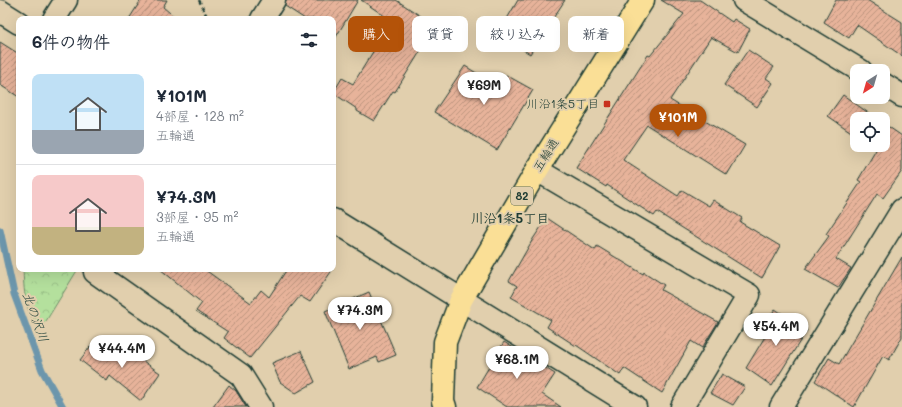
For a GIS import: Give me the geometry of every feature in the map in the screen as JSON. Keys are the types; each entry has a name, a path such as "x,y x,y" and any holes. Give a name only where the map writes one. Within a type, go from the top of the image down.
{"main road":[{"name":"五輪通","path":"445,407 443,401 445,342 461,300 537,170 643,0"}],"street":[{"path":"56,16 66,0"},
{"path":"264,16 274,0"},
{"path":"744,0 850,64"},
{"path":"0,11 16,21"},
{"path":"890,88 902,96"},
{"path":"537,170 748,296 682,407"},
{"path":"781,407 902,210"},
{"path":"336,222 635,407"},
{"path":"95,272 241,375 262,407"}],"path":[{"path":"199,0 207,16"}],"green space":[{"path":"23,272 76,272 46,321 40,326 31,315 25,292"}],"building":[{"path":"141,0 167,0 163,7 174,16 131,16"},
{"path":"286,0 358,0 336,37 336,16 300,16 285,6"},
{"path":"361,0 396,0 421,16 412,16 412,52 420,52 395,92 393,91 374,121 357,111 357,109 336,95 336,88 342,78 353,84 373,52 404,52 404,16 385,16"},
{"path":"518,0 565,0 555,16 509,16"},
{"path":"661,0 700,0 732,22 734,19 750,29 738,52 711,37 670,100 745,145 727,175 647,125 623,160 678,196 682,190 709,206 713,200 742,218 740,222 780,246 762,278 657,212 654,216 607,185 606,187 576,168 648,55 650,56 684,14"},
{"path":"836,0 867,0 902,22 902,56 857,25 849,38 824,22"},
{"path":"0,42 16,52 16,95 0,85"},
{"path":"748,50 774,67 766,78 773,83 757,107 724,85"},
{"path":"465,66 499,87 506,75 533,90 497,150 434,112"},
{"path":"843,95 850,100 850,104 856,104 867,112 850,112 850,131 828,116"},
{"path":"890,128 902,136 902,171 883,198 877,194 836,259 851,268 838,288 805,269 829,236 826,234 861,182 858,180 875,152 890,152"},
{"path":"547,218 595,250 597,246 643,274 644,272 664,285 661,290 718,322 702,348 691,341 662,393 624,368 620,375 547,327 551,320 511,297 517,286 509,281"},
{"path":"902,257 902,337 889,360 883,356 854,407 815,381 829,358 839,364"},
{"path":"164,272 208,272 251,303 261,290 269,297 285,272 331,272 310,302 300,296 250,358 224,338 228,332 196,311 202,303"},
{"path":"369,292 396,355 379,362 377,357 349,369 325,311"},
{"path":"775,309 807,330 772,386 746,368 769,330 764,326"},
{"path":"504,342 555,374 542,394 561,407 507,407 477,387"},
{"path":"93,343 111,357 119,344 160,373 141,401 110,376 107,381 80,360"},
{"path":"301,351 315,382 296,393 280,382 272,363"},
{"path":"722,374 745,387 733,405 710,393"},
{"path":"229,385 236,391 246,407 213,407"}],"waterway":[{"name":"北の沢川","path":"0,230 14,294 42,370 63,407"}],"place":[{"name":"川沿1条5丁目","path":"607,104"}],"district":[{"name":"川沿1条5丁目","path":"510,218"}]}
